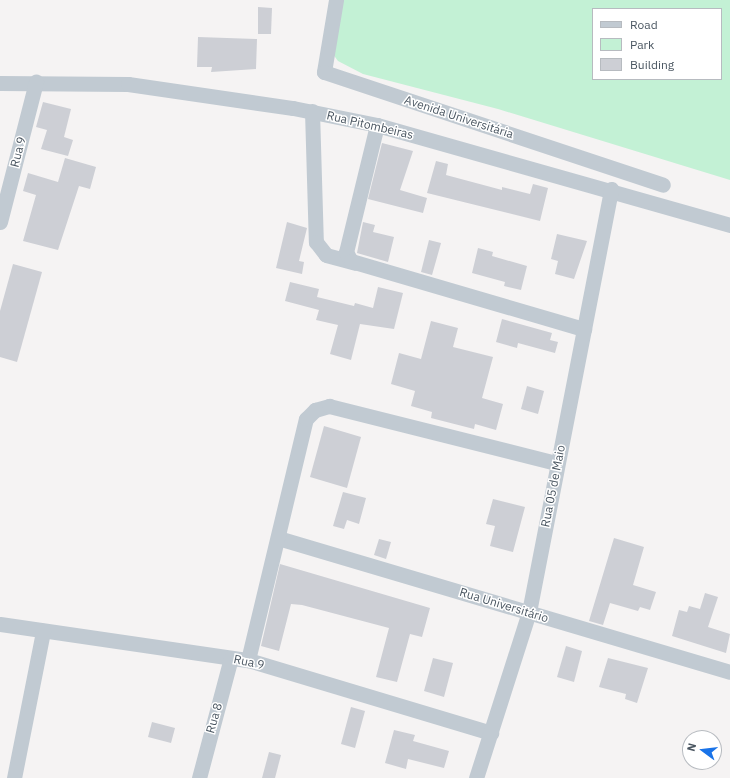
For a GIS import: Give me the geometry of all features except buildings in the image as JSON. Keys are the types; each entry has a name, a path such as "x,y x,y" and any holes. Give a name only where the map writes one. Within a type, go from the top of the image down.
{"street":[{"name":"Avenida Universitária","path":"336,0 324,72 663,185"},
{"name":"Rua Pitombeiras","path":"0,83 36,82 128,84 312,112 377,125 611,189 730,225"},
{"name":"Rua 9","path":"0,222 36,82"},
{"path":"312,112 316,242 326,255 584,329"},
{"path":"355,263 346,252 377,125"},
{"name":"Rua 05 de Maio","path":"476,778 529,612 556,464 611,189"},
{"path":"248,660 306,419 320,407 329,406 556,464"},
{"name":"Rua Universitário","path":"278,538 730,672"},
{"name":"Rua 9","path":"0,624 248,660 491,733"},
{"path":"14,778 43,631"},
{"name":"Rua 8","path":"196,776 231,658"}],"green space":[{"path":"330,0 730,0 730,180 498,109 363,74 338,61 324,42"}]}
